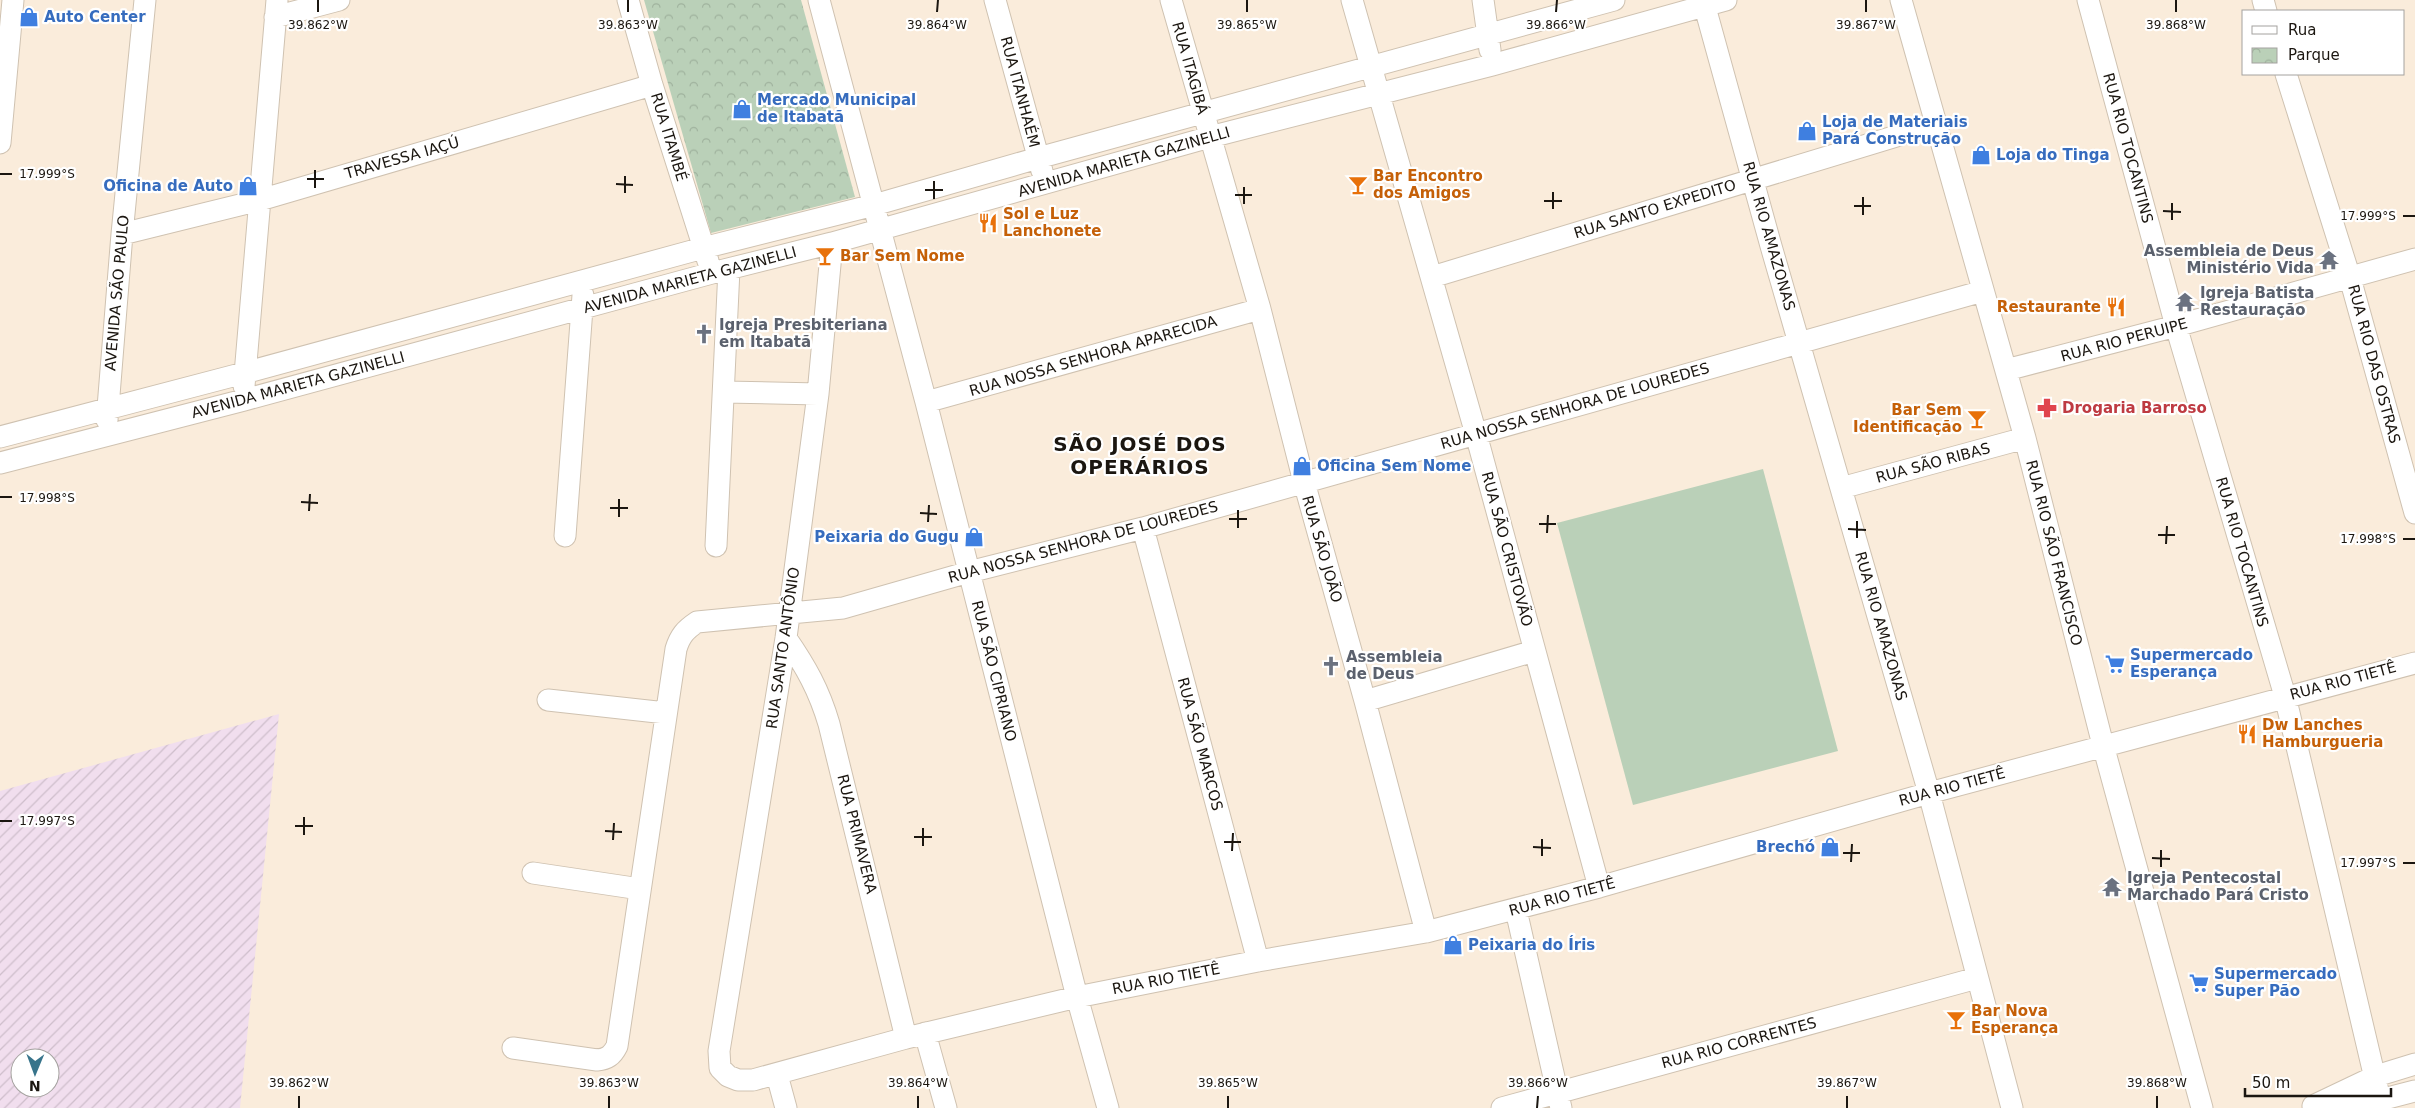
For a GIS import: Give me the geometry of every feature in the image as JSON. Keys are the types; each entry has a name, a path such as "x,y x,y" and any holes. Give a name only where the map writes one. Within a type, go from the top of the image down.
{"street":[{"path":"0,143 13,0"},
{"name":"AVENIDA SÃO PAULO","path":"107,436 107,408 122,234 145,0"},
{"path":"244,400 244,373 276,8 339,0"},
{"name":"RUA ITAMBÉ","path":"628,0 652,85 703,248 721,271"},
{"name":"RUA SÃO CIPRIANO","path":"819,0 926,402 1077,997 1108,1108"},
{"name":"RUA ITANHAÉM","path":"995,0 1046,184"},
{"name":"RUA ITAGIBÁ","path":"1171,0 1210,137"},
{"name":"RUA SÃO CRISTOVÃO","path":"1352,0 1476,434 1599,887"},
{"path":"1483,0 1492,65"},
{"name":"AVENIDA MARIETA GAZINELLI","path":"0,437 584,282 703,248 874,205 1038,158 1614,0"},
{"name":"AVENIDA MARIETA GAZINELLI","path":"0,463 244,400 721,271 832,244 1210,137 1492,65 1704,3 1726,0"},
{"name":"RUA RIO SÃO FRANCISCO","path":"1902,0 1982,291 2025,438 2103,745 2202,1108"},
{"name":"RUA RIO TOCANTINS","path":"2088,0 2176,326 2285,696 2376,1076 2381,1104"},
{"name":"RUA RIO AMAZONAS","path":"1704,3 1752,179 1929,793 2012,1108"},
{"name":"RUA RIO DAS OSTRAS","path":"2286,75 2350,278 2415,513"},
{"name":"TRAVESSA IAÇÚ","path":"122,234 260,200 652,85"},
{"name":"RUA SANTO EXPEDITO","path":"1432,277 1936,124"},
{"name":"RUA SÃO JOÃO","path":"1210,137 1260,309 1304,482 1365,701 1426,932"},
{"name":"RUA SANTO ANTÔNIO","path":"719,1051 786,638 818,394 832,244"},
{"name":"RUA RIO PERUIPE","path":"2006,370 2176,326 2415,259"},
{"path":"716,546 724,392 721,271"},
{"path":"565,536 584,282"},
{"name":"RUA NOSSA SENHORA DE LOUREDES","path":"513,1048 597,1060 606,1059 614,1053 617,1046 676,649 680,637 697,622 843,608 969,572 1143,528 1982,291"},
{"name":"RUA NOSSA SENHORA APARECIDA","path":"926,402 1260,309"},
{"path":"455,316 460,342"},
{"path":"724,392 818,394"},
{"name":"RUA SÃO RIBAS","path":"1841,488 2025,438"},
{"name":"RUA SÃO MARCOS","path":"1143,528 1258,961"},
{"name":"RUA PRIMAVERA","path":"786,638 809,672 829,724 916,1035 946,1108"},
{"path":"1365,701 1534,651"},
{"name":"RUA RIO TIETÊ","path":"719,1051 720,1068 728,1076 738,1080 753,1080 777,1075 916,1035 1077,997 1258,961 1426,932 1516,910 2103,745 2415,662"},
{"path":"548,700 666,713"},
{"path":"533,873 640,889"},
{"path":"1516,910 1558,1100"},
{"name":"RUA RIO CORRENTES","path":"1502,1108 1558,1100 1977,978"},
{"path":"2309,1107 2376,1076 2415,1064"},
{"path":"777,1075 786,1108"},
{"path":"2309,1107 2381,1104 2415,1091"}],"shaded area":[{"path":"279,714 240,1108 0,1108 0,791"}],"green space":[{"path":"644,0 801,0 855,197 711,233"},
{"path":"1763,469 1838,751 1633,805 1557,523"}],"place":[{"name":"Auto Center","path":"29,17"},
{"name":"Mercado Municipal de Itabatã","path":"742,109"},
{"name":"Loja de Materiais Pará Construção","path":"1807,131"},
{"name":"Loja do Tinga","path":"1981,155"},
{"name":"Bar Encontro dos Amigos","path":"1358,185"},
{"name":"Oficina de Auto","path":"248,186"},
{"name":"Sol e Luz Lanchonete","path":"988,223"},
{"name":"Bar Sem Nome","path":"825,256"},
{"name":"Assembleia de Deus Ministério Vida","path":"2329,260"},
{"name":"Igreja Batista Restauração","path":"2185,302"},
{"name":"Restaurante","path":"2116,307"},
{"name":"Igreja Presbiteriana em Itabatã","path":"704,334"},
{"name":"Drogaria Barroso","path":"2047,408"},
{"name":"Bar Sem Identificação","path":"1977,419"},
{"name":"Oficina Sem Nome","path":"1302,466"},
{"name":"Peixaria do Gugu","path":"974,537"},
{"name":"Supermercado Esperança","path":"2115,664"},
{"name":"Assembleia de Deus","path":"1331,666"},
{"name":"Dw Lanches Hamburgueria","path":"2247,734"},
{"name":"Brechó","path":"1830,847"},
{"name":"Igreja Pentecostal Marchado Pará Cristo","path":"2112,887"},
{"name":"Peixaria do Íris","path":"1453,945"},
{"name":"Supermercado Super Pão","path":"2199,983"},
{"name":"Bar Nova Esperança","path":"1956,1020"}],"district":[{"name":"SÃO JOSÉ DOS OPERÁRIOS","path":"1140,456"}]}
